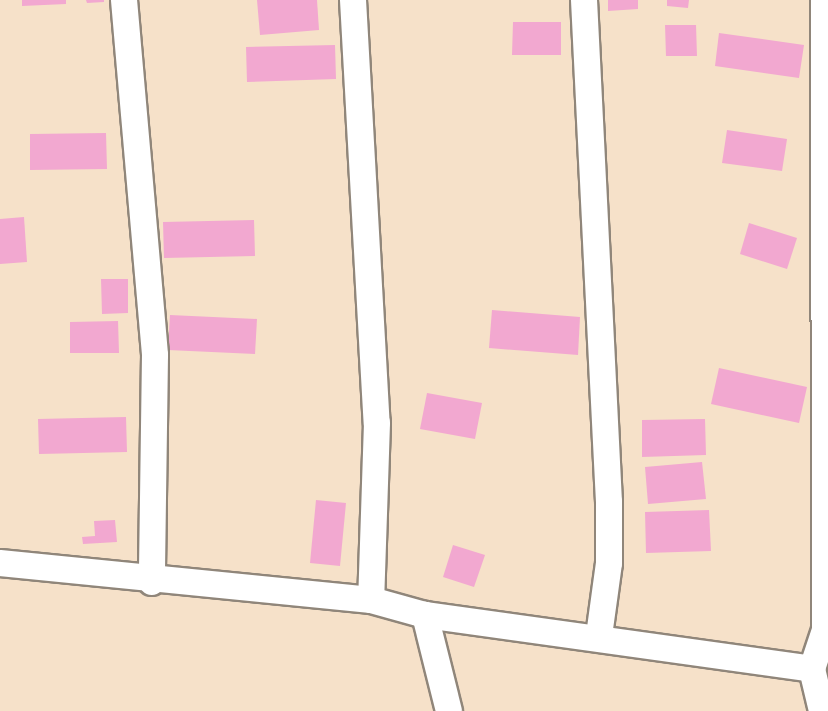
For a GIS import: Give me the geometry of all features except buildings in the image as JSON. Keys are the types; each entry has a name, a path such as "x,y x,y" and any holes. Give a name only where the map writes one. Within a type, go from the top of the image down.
{"street":[{"path":"124,0 155,355 152,582"},
{"path":"353,0 377,423 371,600"},
{"path":"584,0 609,502 609,563 599,636"},
{"path":"822,711 812,670 825,630 824,0"},
{"path":"0,563 86,569 152,582 371,600 425,615 599,636 812,670"},
{"path":"425,615 449,711"}]}
